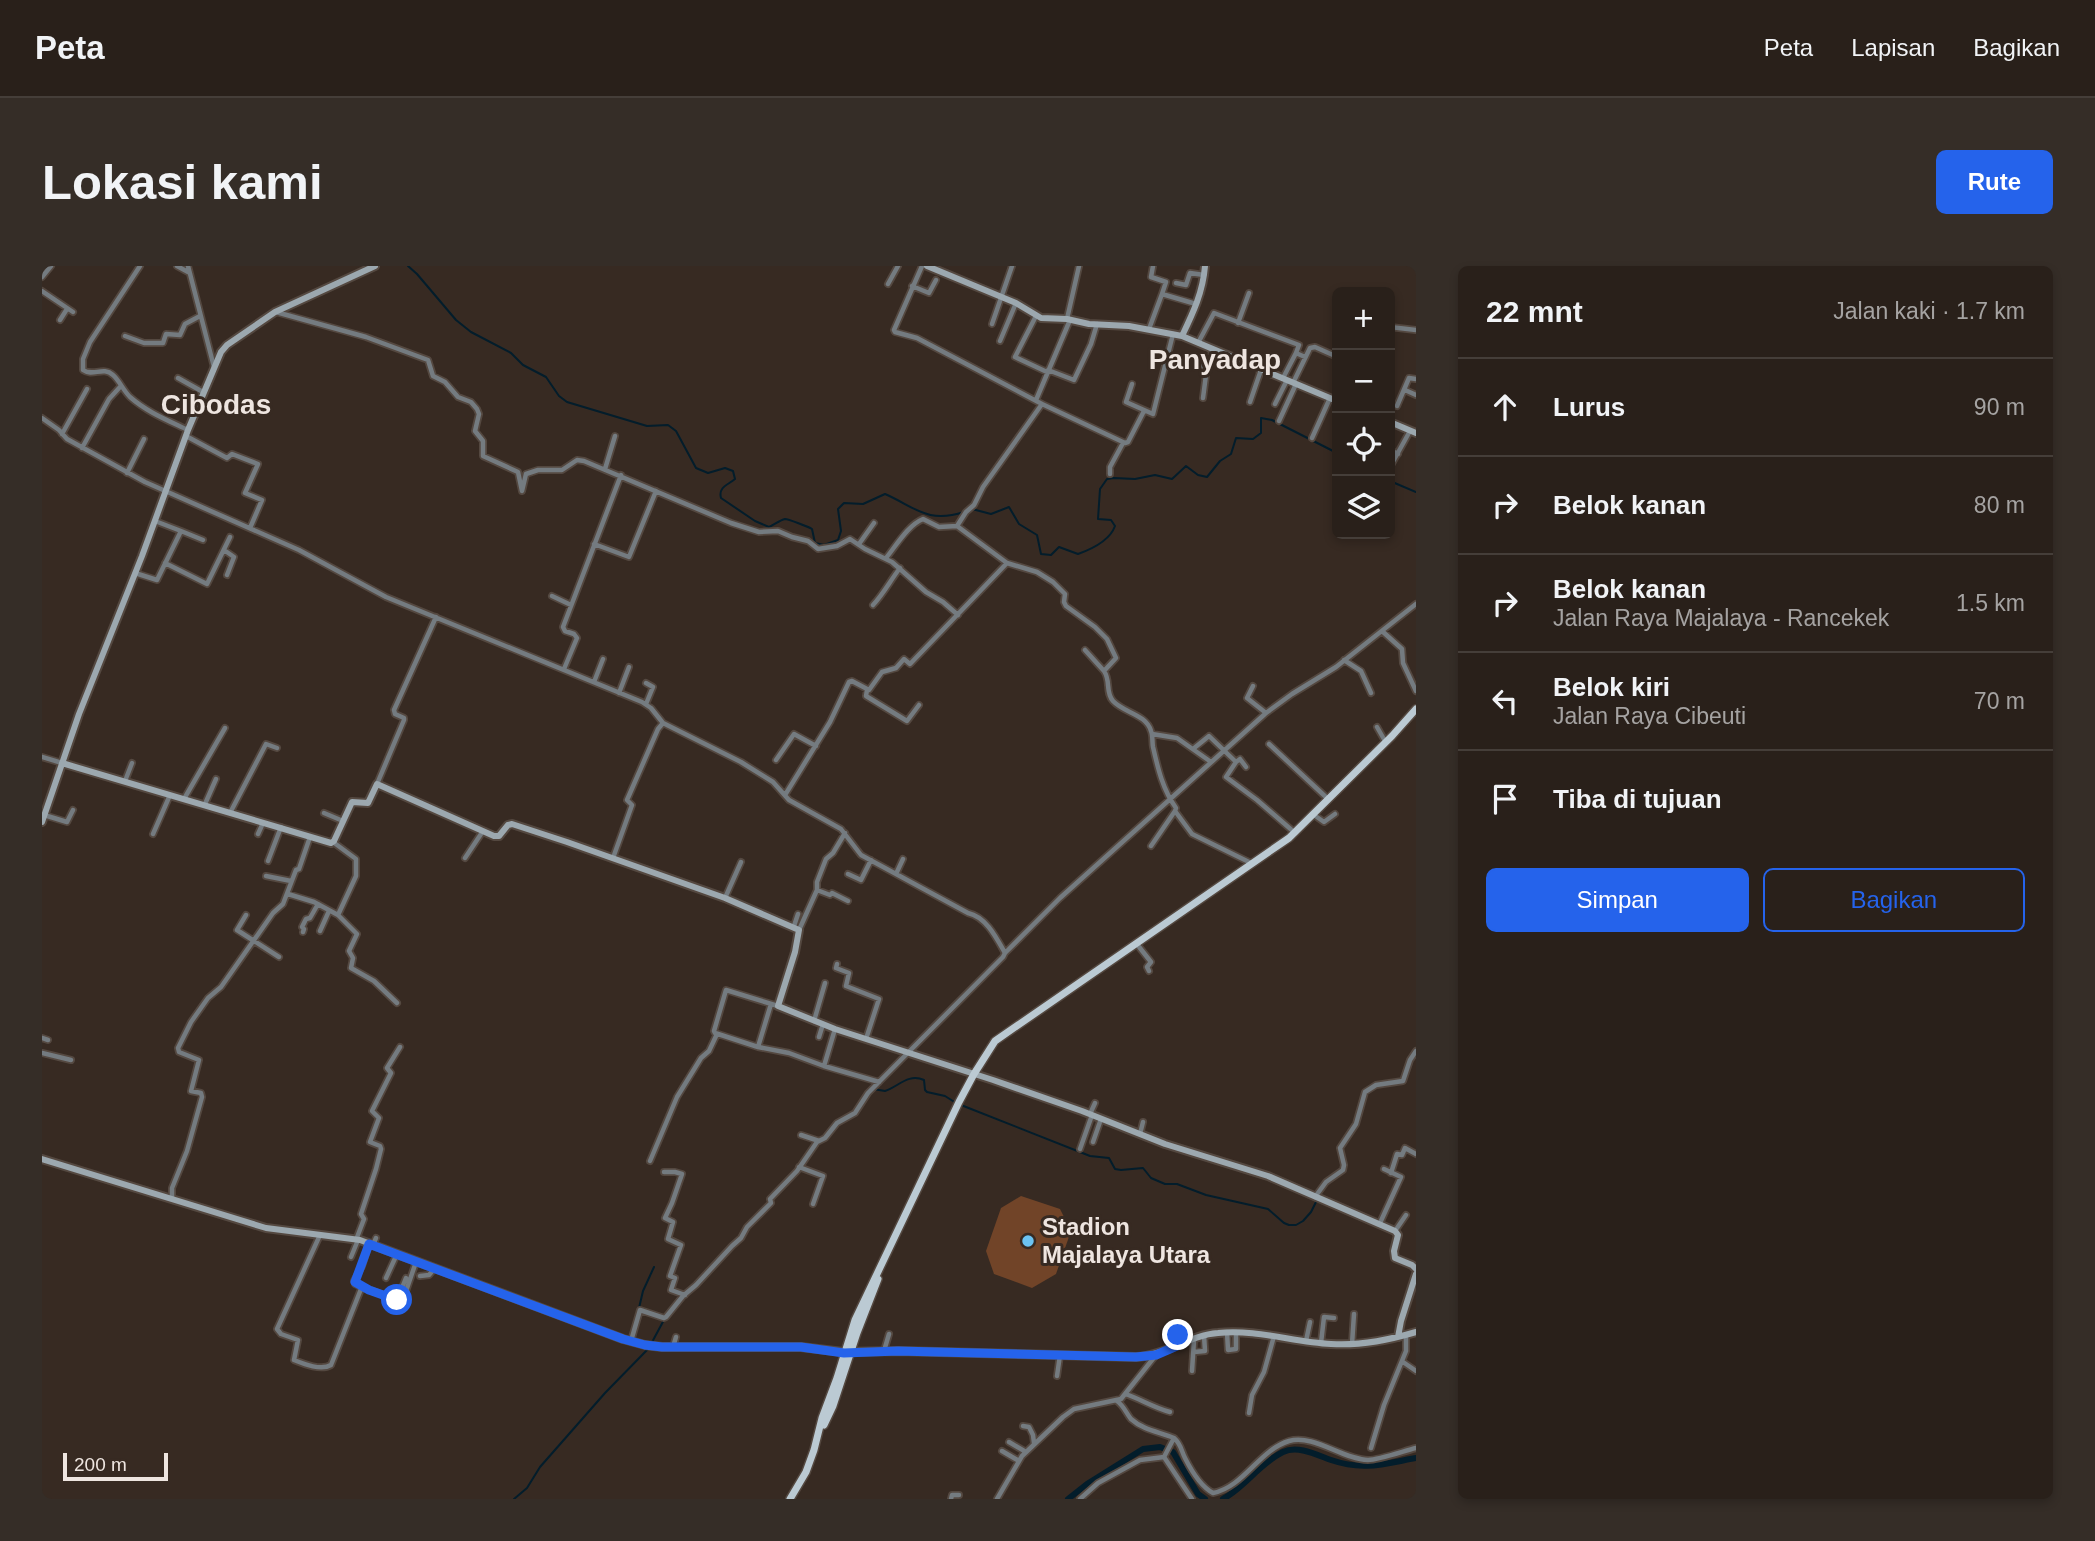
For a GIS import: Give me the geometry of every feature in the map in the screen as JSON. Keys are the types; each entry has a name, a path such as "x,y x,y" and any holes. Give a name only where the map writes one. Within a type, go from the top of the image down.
{"main road":[{"path":"790,1499 806,1472 864,1299 974,1074 991,1047 1000,1037 1295,833 1416,709"}],"street":[{"path":"42,277 51,266"},
{"path":"140,266 93,336 83,359 84,372 106,371 116,377 120,387 143,407 227,458 234,454 258,464 245,493 262,500 250,528"},
{"path":"177,266 190,273"},
{"path":"188,266 214,367"},
{"path":"73,810 67,822 43,817 79,714 214,367 227,345 275,312 375,266"},
{"path":"888,284 898,266"},
{"path":"1123,443 917,338 895,332 912,286 924,266 1001,297 1036,316 1097,327 1149,329 1182,336 1332,399"},
{"path":"992,324 1012,266"},
{"path":"1036,400 1068,320 1079,266"},
{"path":"1149,329 1166,282 1151,277 1153,266"},
{"path":"1182,336 1197,304 1205,266"},
{"path":"1177,283 1186,285 1187,272 1205,275"},
{"path":"912,286 929,293 936,280"},
{"path":"42,292 70,310 60,320"},
{"path":"1238,323 1249,293"},
{"path":"1162,294 1197,304"},
{"path":"1000,341 1015,305"},
{"path":"275,312 366,337 428,360 433,376 477,409 479,414 475,430 483,441 483,456 518,472 522,491 526,474 537,470 562,470 580,460 759,532 778,531 808,541 818,549 838,546 850,539 886,558 958,615"},
{"path":"1198,343 1213,313 1299,345 1279,421"},
{"path":"125,336 144,342 163,343 166,334 180,335 185,324 200,316"},
{"path":"1036,316 1015,357 1074,380 1097,327"},
{"path":"1395,328 1416,330"},
{"path":"1132,384 1126,402 1153,413 1173,336"},
{"path":"1275,404 1310,348 1315,347 1332,355"},
{"path":"1203,398 1207,367 1213,349"},
{"path":"1296,353 1305,357"},
{"path":"1167,355 1207,367"},
{"path":"1250,402 1261,370"},
{"path":"178,377 203,392"},
{"path":"1398,406 1409,378 1416,379"},
{"path":"82,448 109,399 120,387"},
{"path":"62,434 87,389"},
{"path":"1405,390 1416,395"},
{"path":"1312,438 1329,398"},
{"path":"957,526 1042,404"},
{"path":"1110,474 1110,467 1123,443 1128,442 1144,411"},
{"path":"42,418 58,429 63,437 127,473 299,550 386,597 646,704 663,723 741,762 773,782 789,800 845,833 858,851 871,860 968,913 977,915 1005,953"},
{"path":"1395,424 1413,432 1395,459"},
{"path":"605,469 615,436"},
{"path":"127,473 144,439"},
{"path":"564,669 577,638 563,629 621,475"},
{"path":"594,544 629,557 656,491"},
{"path":"886,558 920,520 942,528 957,526 1007,563 1026,567 1053,582 1065,594 1066,606 1105,635 1116,658 1104,671"},
{"path":"155,521 203,540"},
{"path":"859,544 874,523"},
{"path":"135,573 156,581 181,531"},
{"path":"165,563 207,584 230,537"},
{"path":"223,550 234,556 226,575"},
{"path":"919,705 907,721 866,696 867,690 883,672 895,669 905,659 911,664 1007,563"},
{"path":"873,605 900,568"},
{"path":"552,596 571,605"},
{"path":"631,1341 640,1310 664,1318 741,1238 747,1227 771,1203 770,1199 801,1169 818,1141 825,1138 837,1123 855,1113 867,1093 1060,898 1266,713 1344,660 1416,604"},
{"path":"333,842 352,802 368,803 377,784 404,720 395,714 394,710 436,617"},
{"path":"1382,631 1402,649 1403,663 1416,691"},
{"path":"1085,650 1104,671 1111,699 1120,707 1142,718 1150,727 1160,774 1175,811 1192,834 1251,863"},
{"path":"594,682 603,659"},
{"path":"1344,660 1361,671 1371,693"},
{"path":"619,693 629,667"},
{"path":"785,795 816,746 849,682 852,681 867,690"},
{"path":"646,683 653,687 646,704"},
{"path":"1253,686 1247,698 1266,713"},
{"path":"613,858 632,804 627,800 663,723"},
{"path":"1377,727 1386,742"},
{"path":"184,799 225,728"},
{"path":"776,760 794,734 816,746"},
{"path":"1152,734 1177,738 1211,762"},
{"path":"1193,749 1209,736 1236,762"},
{"path":"230,813 267,743 277,748"},
{"path":"1269,744 1329,800"},
{"path":"42,757 333,842 356,861 356,876 338,915"},
{"path":"1246,766 1240,759 1226,777 1295,833"},
{"path":"125,781 132,763"},
{"path":"205,804 216,779"},
{"path":"377,784 472,828 498,836 512,824 724,898 796,928"},
{"path":"153,834 170,794"},
{"path":"1151,846 1175,811"},
{"path":"324,813 342,821"},
{"path":"1314,815 1327,822 1335,814"},
{"path":"258,834 262,823"},
{"path":"268,861 281,827"},
{"path":"465,858 483,831"},
{"path":"796,928 817,890 817,882 826,859 833,853 845,833"},
{"path":"172,1200 172,1188 187,1151 202,1095 191,1091 199,1060 179,1052 178,1048 191,1022 208,998 221,987 273,912 283,904 310,837"},
{"path":"896,874 903,859"},
{"path":"848,874 861,880 871,860"},
{"path":"724,898 741,862"},
{"path":"265,876 291,881"},
{"path":"817,890 830,895 832,892 848,901"},
{"path":"288,894 318,904 338,915 357,934 349,951 353,958 352,969 374,981 397,1003"},
{"path":"303,932 306,919 310,918 318,904"},
{"path":"320,931 329,911"},
{"path":"758,1047 795,952 798,914"},
{"path":"246,915 237,929 279,957"},
{"path":"1136,943 1151,962 1147,967 1149,971"},
{"path":"836,964 836,968 849,973 846,987 879,999 866,1039"},
{"path":"814,1021 825,983"},
{"path":"879,1082 789,1053 758,1047 717,1034 713,1028 726,990 974,1074 1140,1135 1268,1176 1380,1223 1398,1235 1395,1258 1412,1265 1416,1272 1398,1337"},
{"path":"819,1037 823,1024"},
{"path":"824,1066 835,1029"},
{"path":"650,1161 677,1097 701,1058 709,1051 717,1034"},
{"path":"351,1256 364,1219 361,1214 381,1149 370,1142 379,1118 372,1111 391,1073 387,1068 400,1047"},
{"path":"1318,1198 1326,1182 1344,1166 1340,1147 1354,1127 1365,1092 1376,1084 1403,1081 1416,1051"},
{"path":"42,1053 71,1060"},
{"path":"1080,1149 1095,1103"},
{"path":"1093,1142 1101,1119"},
{"path":"1140,1135 1143,1122"},
{"path":"801,1135 818,1141"},
{"path":"1391,1173 1397,1154 1402,1154 1406,1148 1416,1154"},
{"path":"42,1159 266,1228 373,1243 434,1269 653,1347 801,1347 847,1352 1092,1357 1156,1355 1204,1335 1227,1332 1352,1345 1416,1332"},
{"path":"801,1169 823,1176 813,1204"},
{"path":"1380,1223 1401,1177 1384,1169"},
{"path":"664,1172 675,1171 682,1174 664,1218 673,1222 668,1239 681,1245 670,1276 675,1278 671,1290 685,1295"},
{"path":"1395,1231 1406,1215"},
{"path":"320,1235 278,1327 279,1333 298,1340 294,1360 327,1368 331,1365 362,1287"},
{"path":"373,1243 355,1284 397,1300 406,1278"},
{"path":"386,1278 397,1254"},
{"path":"405,1294 416,1262"},
{"path":"419,1276 429,1275 434,1269"},
{"path":"1352,1345 1354,1314"},
{"path":"1321,1343 1324,1317 1334,1318"},
{"path":"1306,1341 1310,1322"},
{"path":"1179,1345 1180,1326"},
{"path":"1227,1332 1228,1350 1236,1349 1236,1332"},
{"path":"884,1352 889,1335"},
{"path":"1194,1352 1205,1351 1204,1335"},
{"path":"1371,1448 1384,1405 1403,1362 1406,1335"},
{"path":"1249,1413 1252,1395 1264,1372 1273,1336"},
{"path":"673,1346 677,1337"},
{"path":"1192,1371 1194,1340"},
{"path":"998,1499 1026,1452 1063,1417 1074,1409 1116,1400 1126,1394 1156,1355"},
{"path":"1057,1376 1060,1356"},
{"path":"1403,1362 1416,1371"},
{"path":"1126,1394 1150,1403 1156,1409 1171,1412"},
{"path":"1116,1400 1138,1424 1179,1442 1184,1457 1202,1485 1213,1493 1221,1492 1232,1485 1270,1452 1290,1441 1306,1440 1352,1458 1372,1460 1416,1448"},
{"path":"1023,1426 1030,1427 1034,1444"},
{"path":"1164,1456 1173,1439"},
{"path":"1009,1442 1026,1452"},
{"path":"1002,1451 1019,1461"},
{"path":"1080,1499 1098,1483 1140,1460 1164,1456"},
{"path":"1164,1456 1192,1499"},
{"path":"951,1499 954,1494 959,1495"}],"shaded area":[{"name":"Stadion Majalaya Utara","path":"1021,1196 1060,1209 1071,1231 1056,1274 1032,1288 994,1274 986,1251 1001,1208"}],"waterway":[{"path":"408,266 456,320 471,332 511,353 523,365 546,377 559,396 567,402 647,426 668,425 676,431 696,468 708,473 725,468 733,471 735,479 722,489 721,498 755,521 769,527 785,519 794,522 812,529 815,543 824,545 838,540 841,531 838,509 844,503 863,504 885,494 931,515 964,512"},
{"path":"972,509 991,514 1009,507 1019,524 1037,535 1041,554 1051,555 1059,547 1078,554 1105,540 1115,526 1111,520 1098,519 1100,489 1107,479 1135,479 1155,475 1172,479 1186,466 1198,475 1207,477 1220,461 1231,454 1236,438 1253,439 1261,433 1261,418 1272,420 1332,450"},
{"path":"1395,483 1416,492"},
{"path":"873,1089 885,1091 908,1079 918,1078 924,1080 927,1092 945,1096 956,1103"},
{"path":"961,1105 1090,1156 1109,1158 1115,1169 1143,1168 1151,1178 1165,1184 1177,1184 1206,1195 1268,1209 1289,1225 1303,1221 1317,1200"},
{"path":"639,1308 654,1267"},
{"path":"651,1344 665,1318"},
{"path":"514,1499 527,1488 540,1467 605,1393 648,1349"},
{"path":"1068,1499 1143,1449 1160,1447 1173,1452 1198,1494 1205,1499"},
{"path":"1223,1499 1267,1462 1289,1450 1307,1452 1353,1465 1373,1465 1416,1458"}],"place":[{"name":"Stadion Majalaya Utara","path":"1028,1241"}],"district":[{"name":"Panyadap","path":"1215,359"},
{"name":"Cibodas","path":"216,404"}],"route":[{"path":"397,1300 355,1284 369,1244 623,1339 653,1347 801,1347 844,1353 898,1351 1145,1357 1179,1345 1178,1335"}]}
